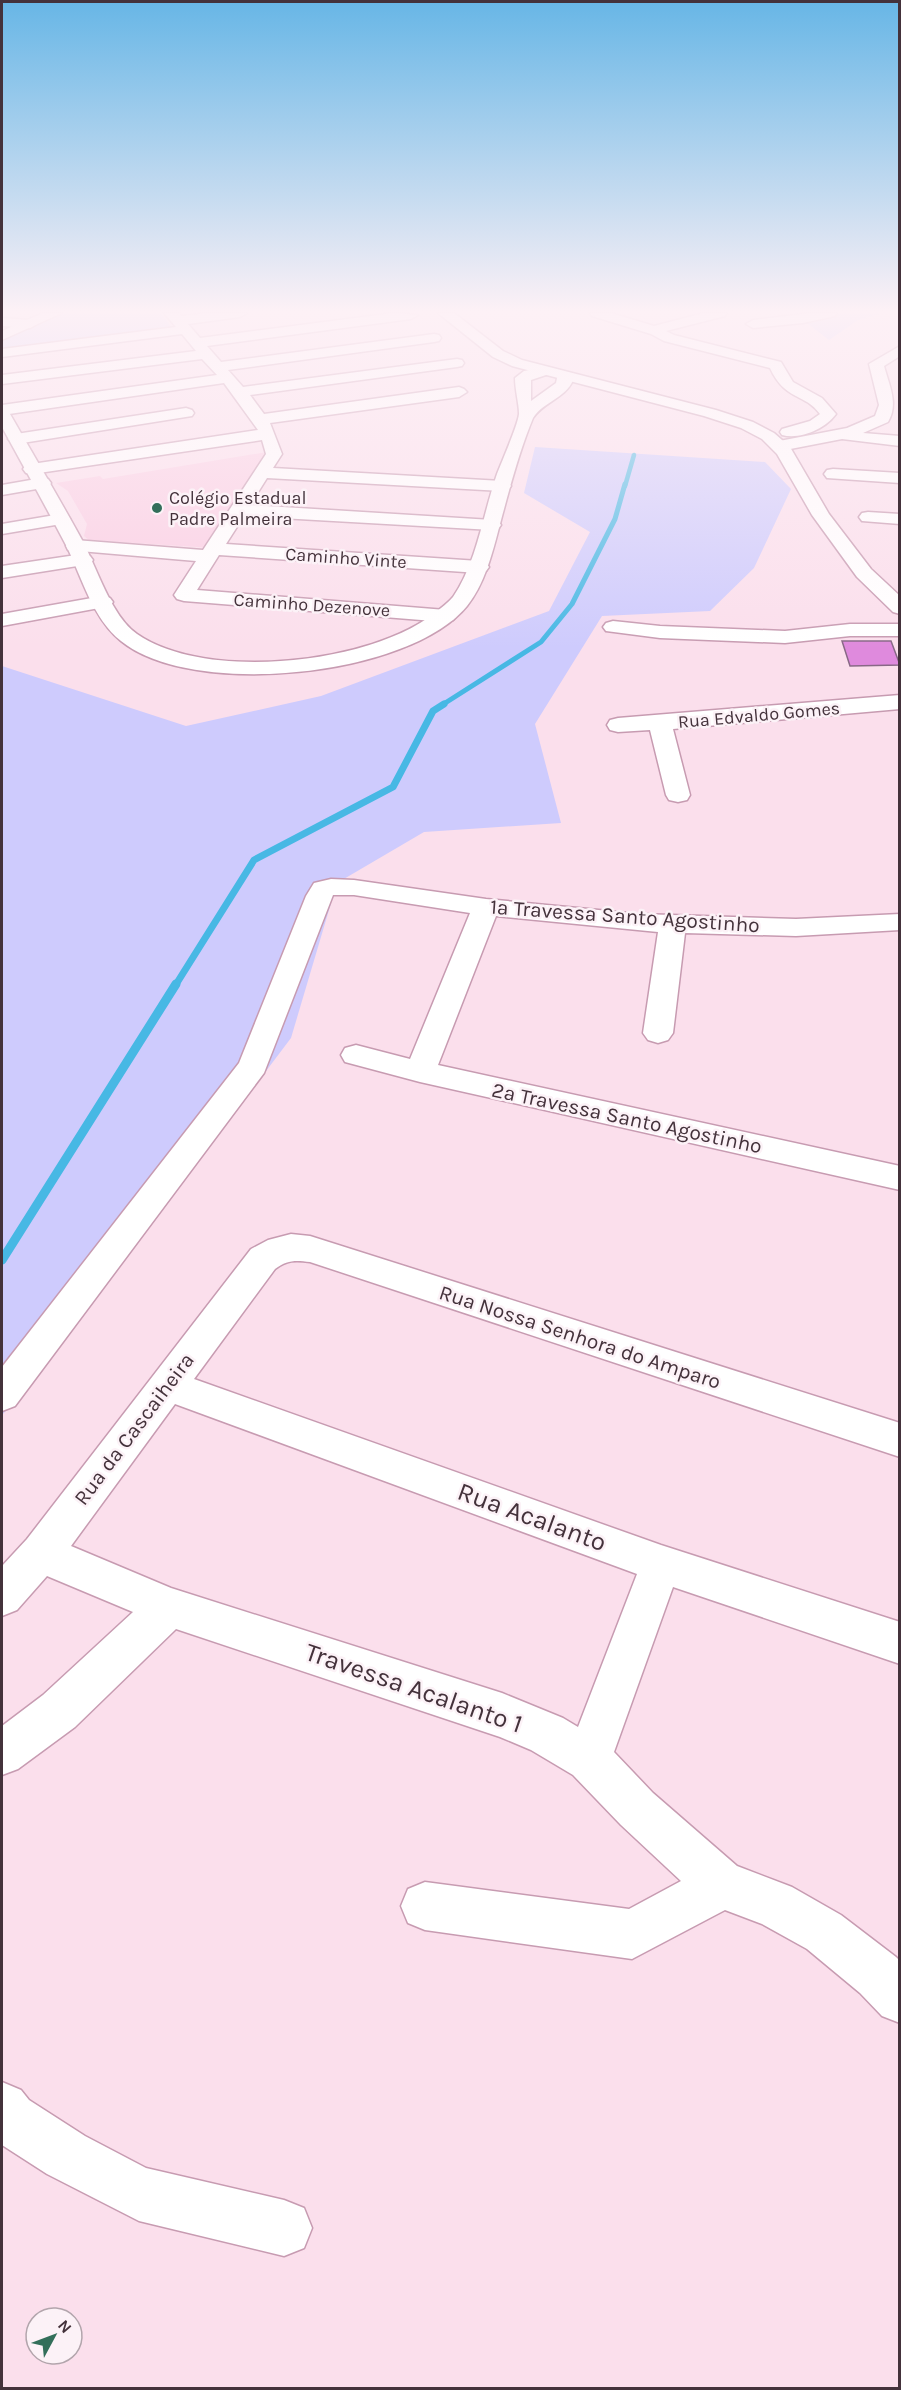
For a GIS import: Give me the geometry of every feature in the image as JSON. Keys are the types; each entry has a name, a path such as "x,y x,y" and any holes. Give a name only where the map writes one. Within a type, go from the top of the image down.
{"street":[{"path":"2,456 16,439 34,425"},
{"path":"77,425 80,430"},
{"path":"16,439 114,425"},
{"path":"16,439 277,425"},
{"path":"16,439 61,519 103,602 118,626 129,638 152,651 209,666 252,669 307,666 355,656 410,636 446,616 459,603 478,567 502,486 524,425"},
{"path":"743,425 774,441 821,515 864,573 900,608"},
{"path":"774,441 815,425"},
{"path":"774,441 837,435 870,425"},
{"path":"210,553 274,454 273,446 263,427"},
{"path":"837,435 900,441"},
{"path":"2,490 16,439"},
{"path":"262,473 502,486"},
{"path":"832,474 900,478"},
{"path":"239,510 492,525"},
{"path":"868,517 900,519"},
{"path":"2,529 61,519"},
{"name":"Caminho Vinte","path":"2,572 79,553 210,553 478,567"},
{"name":"Caminho Dezenove","path":"210,553 184,595 446,616"},
{"path":"2,620 103,602"},
{"path":"613,627 660,632 785,637 850,630 900,630"},
{"name":"Rua Edvaldo Gomes","path":"618,725 900,702"},
{"path":"660,723 678,795"},
{"name":"1ª Travessa Santo Agostinho","path":"2,1395 253,1066 323,890 331,887 352,887 486,907 723,927 836,926 900,922"},
{"path":"420,1072 486,907"},
{"path":"658,1033 673,924"},
{"name":"2ª Travessa Santo Agostinho","path":"356,1055 420,1072 900,1178"},
{"name":"Rua Nossa Senhora do Amparo","path":"263,1259 277,1249 288,1246 310,1249 900,1440"},
{"name":"Rua da Cascaiheira","path":"2,1596 41,1553 263,1259"},
{"name":"Rua Acalanto","path":"167,1385 662,1564 900,1643"},
{"name":"Travessa Acalanto 1","path":"41,1553 169,1607 502,1715 548,1734 589,1759 652,1822 722,1885"},
{"path":"589,1759 662,1564"},
{"path":"2,1754 58,1711 169,1607"},
{"path":"425,1906 632,1934 722,1885 775,1904 824,1932 878,1975 900,1998"},
{"path":"2,2109 10,2119 66,2155 139,2194 284,2228"}],"shaded area":[{"path":"535,447 765,462 791,489 754,568 710,611 602,616 535,724 561,823 424,832 337,883 291,1038 21,1395 2,1415 2,666 186,726 321,696 549,611 590,532 524,493"},
{"name":"Colégio Estadual Padre Palmeira","path":"273,451 212,548 89,540 84,536 87,524 68,491 56,483 100,476 103,479"}],"building":[{"path":"842,641 891,641 900,665 850,666"}],"waterway":[{"path":"625,486 634,455"},
{"path":"442,705 541,642 572,604 615,519 625,484"},
{"path":"175,986 254,860 393,787 433,711 444,704"},
{"path":"2,1260 176,984"}],"place":[{"name":"Colégio Estadual Padre Palmeira","path":"157,508"}]}
